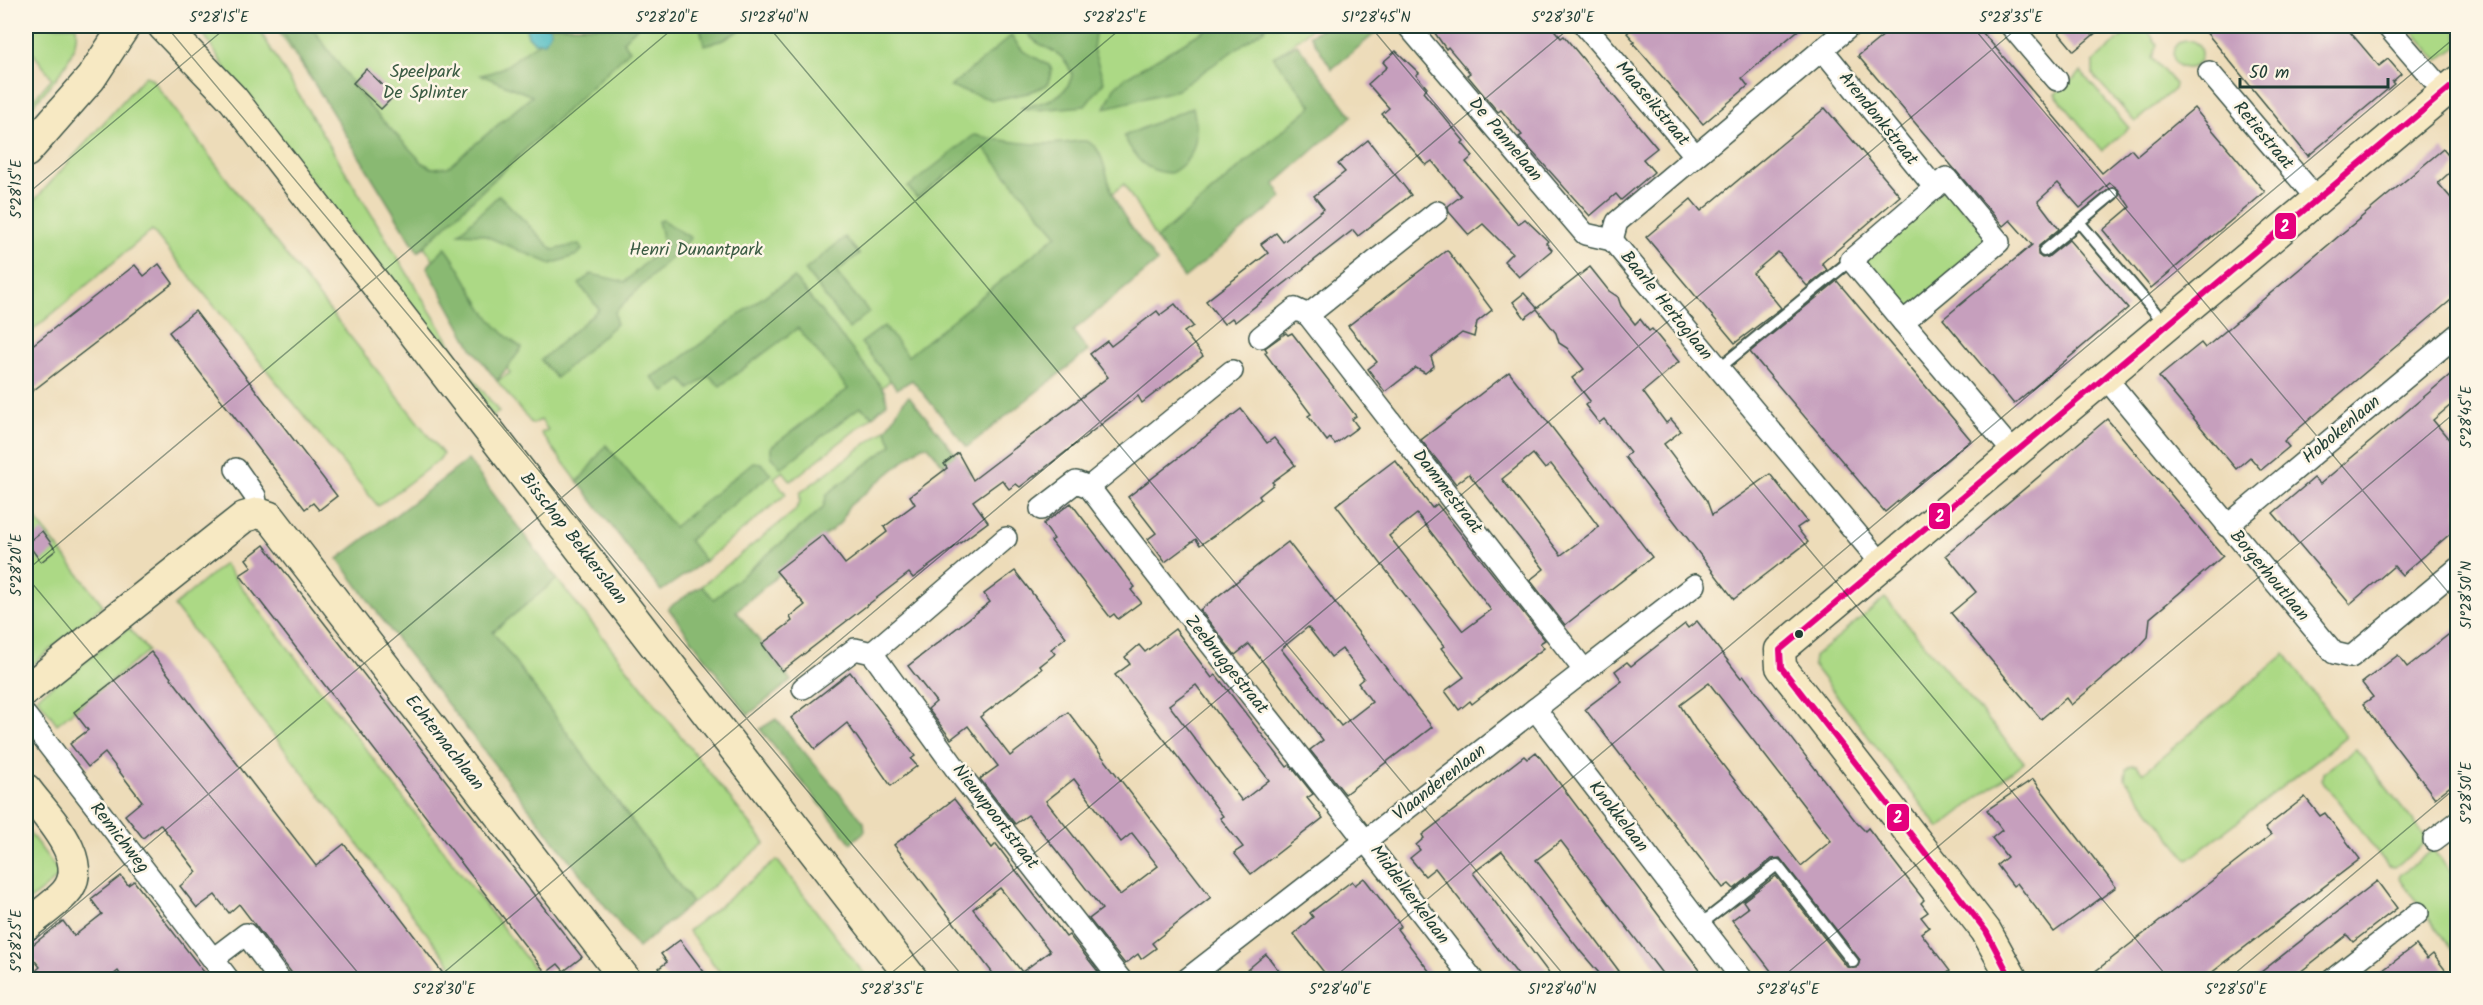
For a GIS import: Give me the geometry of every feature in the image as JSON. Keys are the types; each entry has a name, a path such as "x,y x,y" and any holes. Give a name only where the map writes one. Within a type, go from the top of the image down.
{"street":[{"path":"26,152 91,78 125,26"},
{"path":"91,78 124,53 151,26"},
{"name":"Bisschop Bekkerslaan","path":"163,26 233,99 913,980"},
{"name":"Bisschop Bekkerslaan","path":"189,26 233,99"},
{"name":"De Pannelaan","path":"1408,26 1585,234 1612,240"},
{"name":"Maaseikstraat","path":"1585,26 1695,155"},
{"name":"Baarle Hertoglaan","path":"1850,26 1617,222 1612,240 1882,564"},
{"path":"2011,26 2057,80"},
{"path":"2007,977 1986,932 1781,667 1780,650 2451,86 2386,26"},
{"name":"Arendonkstraat","path":"1822,49 1935,188"},
{"name":"Retiestraat","path":"2210,72 2317,199"},
{"path":"1903,322 1999,242 1946,178 1851,260 1903,322 2014,453"},
{"path":"1260,337 1295,309 1308,315 1437,212"},
{"name":"Dammestraat","path":"1308,315 1584,670"},
{"name":"Hobokenlaan","path":"2227,526 2457,334"},
{"path":"1041,509 1076,482 1089,487 1232,371"},
{"name":"Borgerhoutlaan","path":"2105,376 2334,654 2351,657 2457,568"},
{"path":"26,690 244,517 258,513 255,496 236,469"},
{"name":"Zeebruggestraat","path":"1089,487 1174,601 1367,840"},
{"name":"Echternachlaan","path":"258,513 270,517 626,980"},
{"path":"803,688 855,649 872,652 1006,538"},
{"name":"Vlaanderenlaan","path":"1196,977 1367,840 1695,585"},
{"name":"Nieuwpoortstraat","path":"872,652 956,768 1121,980"},
{"name":"Knokkelaan","path":"1535,709 1743,980"},
{"name":"Remichweg","path":"26,716 229,980"},
{"path":"26,789 66,841 72,851 73,861 72,882 67,892 26,925"},
{"path":"2434,840 2457,822"},
{"name":"Middelkerkelaan","path":"1367,840 1473,980"},
{"path":"2336,978 2418,913"},
{"path":"213,959 246,934 280,980"}],"lane":[{"path":"2044,251 2113,194"},
{"path":"2079,222 2166,326"},
{"path":"1718,369 1851,260"},
{"path":"1701,924 1777,865 1853,962"}],"green space":[{"path":"26,26 76,26 76,38 73,50 60,73 26,113 26,108 52,78 26,44"},
{"path":"199,26 257,26 463,365 499,412 493,416 273,132 223,65"},
{"name":"Henri Dunantpark","path":"275,26 1314,26 1275,58 1312,106 1156,239 1124,184 860,406 873,416 791,481 783,471 774,478 786,494 705,561 693,546 582,477 578,482 541,433 548,430 541,420 532,424 497,381 510,373"},
{"path":"279,26 311,26 369,106 423,163 432,168 448,167 532,96 481,75 502,68 544,39 551,31 549,26 638,26 623,41 630,50 418,252"},
{"path":"700,26 746,26 724,40 704,45"},
{"path":"1025,26 1096,26 1093,49 1104,82 1085,106 1037,110 1020,108 1044,102 1059,95 1065,90 1072,75 1062,57 1034,40"},
{"path":"1212,26 1264,26 1266,28 1177,90 1105,108 1114,88 1126,77"},
{"path":"1326,26 1384,26 1332,69 1310,35"},
{"path":"2408,26 2457,26 2457,47 2438,60"},
{"path":"2148,31 2157,44 2152,58 2175,84 2174,89 2135,122 2093,75 2093,62 2126,33"},
{"path":"1011,36 1023,51 1049,65 1052,70 1047,85 1028,93 993,100 950,87"},
{"path":"2187,40 2197,44 2201,54 2197,64 2187,68 2177,64 2173,54 2177,44"},
{"path":"1297,44 1352,116 1275,184 1282,198 1184,278 1156,239 1312,106 1273,57"},
{"path":"2081,72 2129,128 2102,151 2055,94"},
{"path":"145,76 151,78 244,202 443,454 439,460 378,506 152,230 26,336 26,210"},
{"path":"1193,107 1196,136 1191,153 1180,167 1171,173 1162,172 1148,167 1137,158 1124,136"},
{"path":"974,135 1029,143 1089,142 1101,157 1112,192 1121,211 1157,262 1073,331 1088,351 967,447 912,380 897,389 861,343 884,326 908,356 1057,235 983,147 917,198 908,187"},
{"path":"1943,189 1990,236 1907,312 1862,263"},
{"path":"499,195 553,250 579,244 582,250 577,255 551,264 481,234 459,233"},
{"path":"662,220 691,238 615,312 616,324 556,378 541,360 599,309 579,284 591,274 625,282 664,245 658,221"},
{"path":"845,237 859,254 836,272 869,312 849,329 805,270"},
{"path":"445,247 486,313 507,337 522,348 497,381 472,348 427,267"},
{"path":"794,278 875,378 885,392 887,403 873,416 860,407 781,468 771,456 771,447 848,389 798,328 720,386 709,376 690,389 682,380 665,392 651,377 671,366 770,292"},
{"path":"909,396 971,473 958,483 928,446 922,446 848,507 840,523 736,611 791,681 748,715 668,608 701,586 714,599 823,508 827,494 892,445 886,429"},
{"path":"886,429 892,445 828,494 823,508 713,600 701,586 795,511 800,501 800,493"},
{"path":"606,445 674,527 753,462 761,463 771,474 689,540 705,561 661,591 578,482"},
{"path":"468,460 557,579 493,632 692,903 638,948 399,642 338,559"},
{"path":"26,507 103,605 26,670"},
{"path":"224,564 542,979 462,979 174,606"},
{"path":"557,579 765,843 692,903 493,632"},
{"path":"1885,598 2024,762 1939,828 1813,665 1814,657"},
{"path":"129,628 148,651 57,724 37,697"},
{"path":"2285,654 2346,737 2188,860 2125,779 2126,769 2131,765 2137,765 2143,773"},
{"path":"776,719 864,822 865,831 851,843 760,729"},
{"path":"2356,749 2424,835 2423,845 2395,867 2388,866 2322,780 2323,773"},
{"path":"26,828 61,875 26,903"},
{"path":"2433,850 2457,879 2457,957 2399,878 2401,874"},
{"path":"777,860 868,979 725,979 688,931"}],"water":[{"path":"525,26 549,26 551,31 545,42 534,42 528,36"}],"building":[{"path":"1430,26 1551,26 1561,38 1564,36 1657,148 1643,159 1654,172 1621,200 1616,194 1590,216 1519,137 1522,135 1501,110 1498,112 1467,75 1470,73 1448,47 1446,49"},
{"path":"1635,26 1803,26 1742,78 1748,86 1703,124 1633,43 1635,42 1627,33"},
{"path":"1895,26 1977,26 2102,173 2131,149 2137,156 2194,108 2265,192 2151,288 2103,230 2130,207 2118,189 2110,183 2080,208 2058,183 2038,201 2059,229 2039,246 2038,255 2042,258 2048,257 2069,240 2128,308 2014,404 1943,319 2032,245 2010,220 2003,226 1858,56"},
{"path":"2067,26 2104,26 2074,51 2059,33"},
{"path":"2201,26 2345,26 2379,66 2388,59 2401,74 2392,82 2394,84 2308,156"},
{"path":"1396,51 1419,73 1416,75 1427,88 1423,92 1464,141 1462,143 1473,156 1466,162 1518,224 1525,219 1548,241 1546,243 1552,250 1519,277 1504,261 1512,253 1483,224 1469,235 1449,212 1448,206 1461,196 1432,161 1426,165 1382,114 1389,108 1368,84 1387,67 1383,62"},
{"path":"366,69 394,96 381,109 353,83"},
{"path":"1825,108 1900,196 1822,263 1827,270 1807,286 1778,252 1753,273 1781,308 1735,343 1646,237 1691,199 1701,211"},
{"path":"1368,140 1411,195 1358,236 1353,230 1235,322 1232,318 1224,324 1206,301 1268,253 1261,244 1276,233 1283,242 1324,209 1314,196 1345,172 1338,164"},
{"path":"2443,149 2457,166 2438,183 2457,205 2457,295 2284,441 2289,447 2261,470 2250,457 2236,469 2159,377 2201,343 2205,348"},
{"path":"1447,250 1492,310 1477,322 1474,337 1462,333 1431,357 1434,366 1425,373 1416,368 1385,392 1368,369 1377,362 1348,326"},
{"path":"159,264 173,283 26,396 26,350 135,265 144,276"},
{"path":"1590,267 1609,291 1618,297 1621,306 1635,324 1640,319 1649,331 1652,329 1679,362 1643,392 1666,423 1671,419 1681,431 1664,444 1707,501 1712,515 1770,474 1807,521 1797,528 1808,542 1734,599 1625,457 1630,452 1604,419 1599,423 1585,405 1590,401 1572,378 1584,369 1567,348 1559,343 1556,333 1537,309 1525,318 1513,302 1524,293 1537,308"},
{"path":"1837,281 1971,440 1885,512 1750,352"},
{"path":"1175,304 1193,326 1184,332 1203,356 1142,403 1138,396 1020,487 1016,484 1009,489 1002,480 973,501 988,522 913,578 909,573 782,671 762,644 792,621 790,617 805,605 776,571 823,535 845,564 887,532 884,527 915,504 910,496 947,468 944,464 958,453 973,480 1108,377 1090,354 1107,341 1111,346 1157,311 1160,315"},
{"path":"195,311 337,496 319,510 313,503 305,509 169,332"},
{"path":"1286,333 1288,335 1292,333 1356,416 1352,419 1358,427 1335,444 1330,438 1327,441 1308,416 1311,414 1265,353 1267,351 1265,348"},
{"path":"2457,369 2457,400 2433,420 2457,449 2457,528 2402,575 2394,566 2350,604 2273,513 2314,478 2320,484"},
{"path":"1509,372 1652,557 1565,625 1530,580 1544,569 1469,474 1456,484 1421,440","holes":["1533,454 1545,469 1551,464 1599,527 1561,555 1502,479"]},
{"path":"1241,409 1267,443 1274,438 1295,465 1272,482 1274,484 1259,496 1261,499 1216,534 1200,545 1196,539 1165,562 1148,539 1156,533 1128,497"},
{"path":"2107,419 2223,556 2150,618 2148,637 2134,652 2071,705 2066,698 2041,719 1951,613 1976,592 1946,555"},
{"path":"1395,460 1432,508 1437,504 1545,640 1540,643 1544,648 1472,704 1470,701 1459,710 1445,691 1464,677 1441,648 1444,646 1336,505","holes":["1417,514 1491,610 1463,631 1389,536"]},
{"path":"1071,503 1135,587 1131,590 1141,602 1118,619 1114,614 1110,617 1051,541 1054,539 1043,524"},
{"path":"42,531 56,550 41,562 27,543"},
{"path":"1288,542 1432,727 1345,794 1310,750 1323,740 1249,644 1235,655 1200,610","holes":["1308,627 1331,657 1342,649 1364,678 1358,683 1372,702 1341,726 1281,649"]},
{"path":"264,545 582,957 564,971 558,964 546,973 240,575 252,567 246,559"},
{"path":"1015,571 1066,637 1051,649 1055,654 1040,666 1042,669 980,717 1010,756 1068,712 1211,897 1152,943 1156,948 1141,959 1138,954 1125,964 1089,919 1102,909 1028,815 1015,824 980,779 998,766 968,726 951,739 928,709 936,702 908,666 990,602 984,594","holes":["1074,779 1121,842 1132,833 1158,866 1120,895 1046,801"]},
{"path":"1697,621 1741,678 1744,676 1857,823 1865,831 1868,828 1924,900 1921,903 1928,912 1921,917 1929,927 1921,933 1950,971 1938,980 1778,980 1732,920 1748,908 1743,901 1776,876 1847,967 1857,968 1860,960 1780,858 1772,859 1734,889 1729,884 1723,888 1585,709 1622,681 1615,671 1627,662 1631,666 1685,624 1688,628","holes":["1709,683 1831,841 1801,866 1695,729 1680,705"]},
{"path":"2457,628 2457,718 2452,722 2457,731 2457,781 2435,798 2363,704 2373,697 2362,683 2398,655 2407,667"},
{"path":"1175,629 1212,678 1216,675 1287,767 1290,765 1313,794 1307,798 1323,818 1251,874 1234,853 1243,847 1220,818 1223,816 1115,675 1130,664 1125,657 1139,645 1145,652","holes":["1196,685 1269,780 1242,801 1169,705"]},
{"path":"151,652 316,866 344,844 448,980 297,980 239,904 229,913 215,895 197,908 180,886 197,872 174,842 160,824 143,838 125,815 142,801 105,753 88,767 70,744 88,730 74,712"},
{"path":"850,672 915,756 911,759 917,766 891,786 847,723 815,749 791,718"},
{"path":"1536,752 1702,973 1694,980 1667,980 1561,841 1536,860 1619,971 1609,980 1605,980 1581,952 1502,851 1473,873 1554,980 1522,980 1435,868 1425,876 1410,858 1420,850 1416,845 1424,838 1422,835 1524,756 1527,759"},
{"path":"2033,779 2116,887 2054,932 2017,883 2013,886 1997,865 2007,857 1992,838 2002,830 1987,810"},
{"path":"2305,797 2320,816 2325,813 2360,859 2202,980 2084,980 2271,835 2265,828"},
{"path":"954,799 992,848 996,844 1066,937 1069,935 1104,979 998,980 894,845","holes":["1000,888 1050,951 1022,972 973,909"]},
{"path":"121,876 128,885 134,881 210,980 124,980 118,971 107,980 26,980 40,967 26,950 63,921 74,936 102,914 91,899"},
{"path":"1364,878 1401,926 1397,929 1436,980 1330,980 1294,934 1313,917 1310,913 1352,881 1355,885"},
{"path":"2377,881 2397,908 2353,942 2347,935 2290,980 2251,980"},
{"path":"680,940 710,980 668,980 659,968 667,962 661,954"},
{"path":"2416,945 2427,959 2433,954 2453,980 2370,980"},
{"path":"1266,954 1286,980 1255,980 1247,970"}],"transit line":[{"name":"2","path":"1781,667 1780,650 2458,81"},
{"name":"2","path":"1781,667 1986,931 2008,973"}],"park label":[{"name":"Speelpark De Splinter","path":"425,82"}]}
